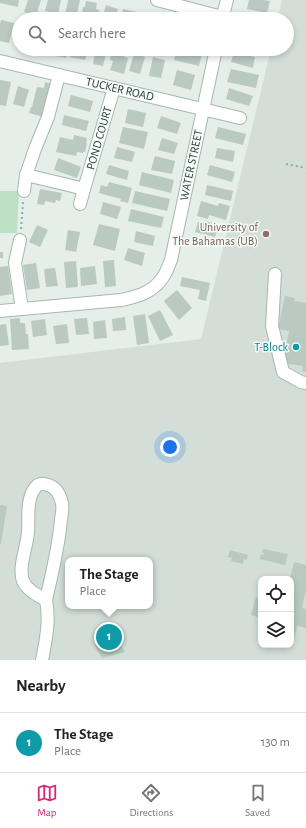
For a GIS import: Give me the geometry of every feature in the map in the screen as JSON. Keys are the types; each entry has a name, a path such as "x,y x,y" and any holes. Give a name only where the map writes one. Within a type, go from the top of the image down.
{"street":[{"path":"157,0 200,12"},
{"path":"224,12 227,0"},
{"name":"WATER STREET","path":"0,311 132,298 147,292 161,281 171,260 214,56"},
{"name":"TUCKER ROAD","path":"0,60 240,118"},
{"path":"24,191 26,175 48,117 59,75"},
{"name":"POND COURT","path":"80,204 114,88"},
{"path":"26,175 84,189"},
{"path":"20,240 15,263 22,309"},
{"path":"275,274 272,326 283,372 306,384"},
{"path":"42,660 48,627 48,610 46,600 60,534 62,504 58,493 53,486 43,483 36,486 33,490 29,505 28,533 22,565 22,578 25,585 34,593 46,600"}],"path":[{"path":"286,164 306,168"},
{"path":"20,240 24,191"}],"shaded area":[{"name":"University of The Bahamas (UB)","path":"282,0 306,0 306,660 0,660 0,363 201,339 269,56 294,56 294,12 279,12"}],"green space":[{"path":"0,191 19,191 17,233 0,233"}],"building":[{"path":"0,0 19,0 18,7 0,3"},
{"path":"28,0 41,0 37,12 24,12"},
{"path":"48,0 61,0 58,12 45,11"},
{"path":"68,0 80,0 77,12 66,12"},
{"path":"249,0 270,1 267,12 247,9"},
{"path":"86,1 97,3 96,9 99,10 99,12 82,12 83,7 85,7"},
{"path":"106,5 118,9 117,12 104,12"},
{"path":"123,9 137,12 122,12"},
{"path":"1,20 12,23 12,31 9,43 0,41"},
{"path":"55,56 66,56 66,58"},
{"path":"70,56 86,56 85,60"},
{"path":"95,56 105,56 103,66 93,64"},
{"path":"111,56 124,56 128,58 124,74 110,70 113,61 110,60"},
{"path":"133,56 145,57 140,74 129,71"},
{"path":"175,56 202,56 199,66 174,60"},
{"path":"233,56 255,57 253,68 231,62"},
{"path":"153,57 165,60 161,78 149,76"},
{"path":"231,69 259,75 256,88 227,82"},
{"path":"177,70 195,75 191,90 173,85"},
{"path":"0,80 11,82 6,106 0,105"},
{"path":"45,82 51,84 44,117 29,113 37,87 44,88"},
{"path":"18,86 29,90 24,107 13,104"},
{"path":"229,88 253,96 249,106 226,99"},
{"path":"71,95 93,101 90,112 68,106"},
{"path":"128,109 146,113 143,127 125,123"},
{"path":"64,115 89,121 86,131 62,125"},
{"path":"161,116 181,123 177,134 157,128"},
{"path":"123,127 148,132 144,149 119,143"},
{"path":"218,127 246,134 243,145 215,138"},
{"path":"74,135 87,138 85,152 77,152 76,156 56,152 60,137 73,140"},
{"path":"162,138 178,143 174,154 158,150"},
{"path":"117,147 135,152 132,162 114,158"},
{"path":"217,148 235,151 233,162 215,158"},
{"path":"155,156 175,161 172,174 151,170"},
{"path":"58,158 81,167 77,178 54,170"},
{"path":"109,165 129,171 127,180 106,174"},
{"path":"210,165 235,172 232,182 207,175"},
{"path":"142,172 174,180 171,193 139,185"},
{"path":"109,182 132,188 128,203 120,201 121,199 99,193 101,185 107,187"},
{"path":"207,185 233,191 231,201 205,195"},
{"path":"40,189 62,193 60,201 56,200 55,203 45,201 44,205 37,204"},
{"path":"135,191 170,199 167,211 132,203"},
{"path":"201,201 218,206 219,203 230,206 226,220 209,215 208,219 197,216"},
{"path":"103,202 121,207 117,219 100,214"},
{"path":"131,209 164,217 161,228 128,221"},
{"path":"205,221 218,227 215,237 195,232 198,222 205,223"},
{"path":"99,224 120,229 115,251 93,245"},
{"path":"37,225 48,230 40,247 29,242"},
{"path":"68,230 80,232 76,252 65,250"},
{"path":"136,231 155,236 153,246 134,242"},
{"path":"128,248 145,253 142,266 124,260"},
{"path":"0,252 3,252 3,258 0,258"},
{"path":"114,260 116,286 105,287 103,261"},
{"path":"76,261 78,287 66,288 64,262"},
{"path":"36,263 40,288 27,290 23,265"},
{"path":"8,266 12,294 0,296 0,267"},
{"path":"95,266 97,284 81,286 80,268"},
{"path":"55,268 58,286 46,287 44,269"},
{"path":"182,277 210,283 206,301 198,299 200,290 180,286"},
{"path":"177,290 192,308 179,320 164,301"},
{"name":"T-Block","path":"285,296 295,298 294,301 306,303 306,372 302,371 303,366 283,363 289,331 278,329"},
{"path":"160,310 173,335 160,341 148,316"},
{"path":"145,314 149,343 137,345 133,316"},
{"path":"125,317 126,330 113,331 112,319"},
{"path":"20,318 20,323 25,323 26,334 28,334 29,349 12,350 10,319"},
{"path":"87,318 89,334 76,335 74,319"},
{"path":"45,319 47,335 33,337 31,321"},
{"path":"105,320 107,338 94,339 93,322"},
{"path":"6,324 9,345 0,346 0,325"},
{"path":"67,324 69,343 56,344 53,326"},
{"path":"0,505 7,506 1,544 0,544"},
{"path":"263,549 288,554 285,565 260,559 261,554 264,555 262,552"},
{"path":"230,550 248,555 247,560 244,559 243,564 231,561 232,558 228,557"},
{"path":"294,562 306,565 306,590 302,608 306,609 306,628 297,626 294,640 294,576 291,576"},
{"path":"256,597 258,598 258,617 251,615"},
{"path":"111,629 125,652 102,658 95,646"}],"place":[{"name":"University of The Bahamas (UB)","path":"266,234"},
{"name":"T-Block","path":"296,347"},
{"name":"The Stage","path":"109,637"}]}
